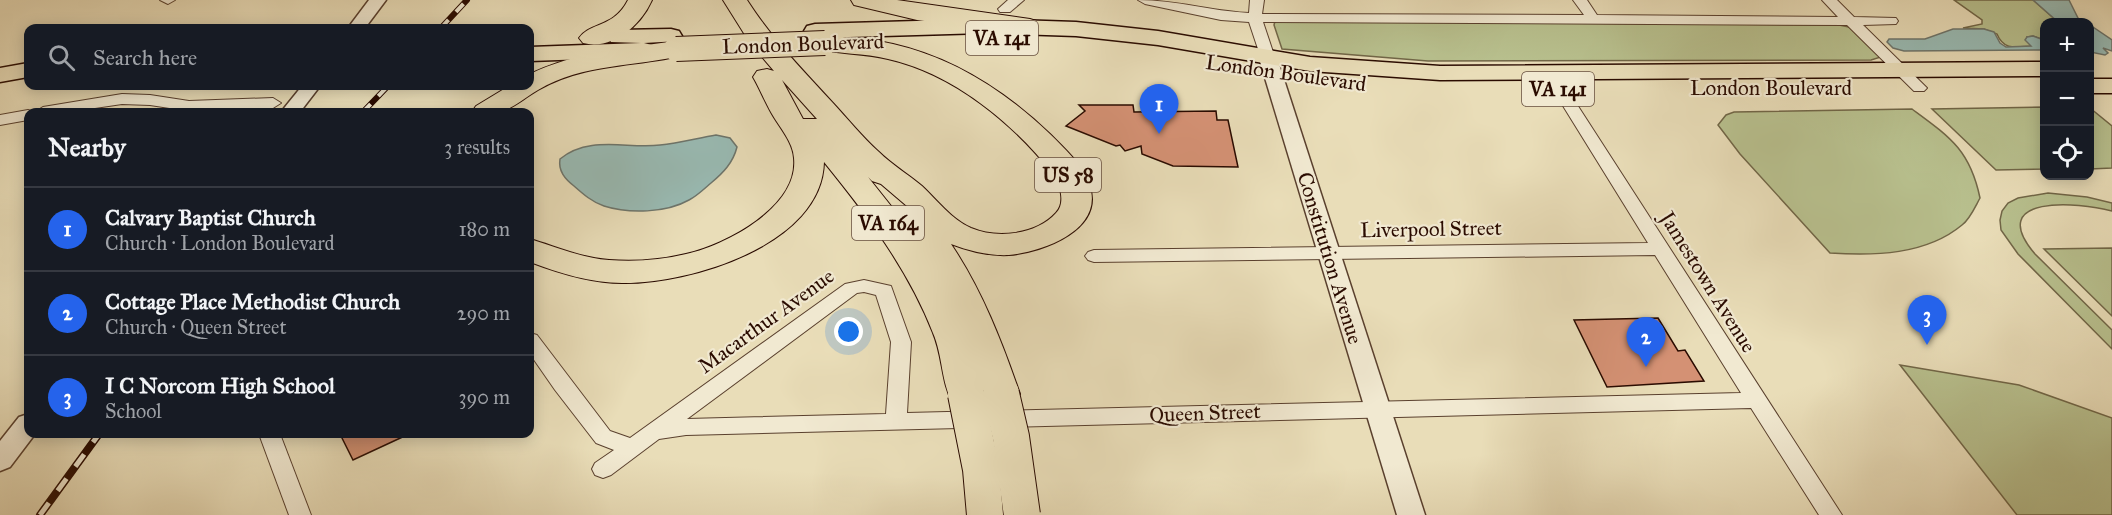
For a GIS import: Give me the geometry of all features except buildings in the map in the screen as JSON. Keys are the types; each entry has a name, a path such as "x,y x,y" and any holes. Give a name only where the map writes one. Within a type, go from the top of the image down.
{"highway":[{"name":"US 58","path":"577,43 615,29 633,14 640,0"},
{"name":"VA 164","path":"716,0 726,24 767,77 875,205 926,282 984,394 1011,437 1022,515"},
{"name":"US 58","path":"735,0 759,38 867,158 914,195 942,225 955,233 971,238 989,243 1010,244 1030,241 1057,229 1075,211 1077,199 1075,185 1065,170 1037,138 985,94 962,80 915,59 820,37"},
{"path":"863,0 917,12 1030,27"},
{"path":"534,82 554,73 674,42"},
{"path":"534,251 577,267 624,272 650,271 702,260 768,230 796,201 806,186 809,157 801,136 767,77"},
{"path":"492,108 520,90"},
{"name":"VA 164","path":"867,158 906,203 945,258 975,317 984,394 976,437 985,495 984,515"}],"main road":[{"name":"London Boulevard","path":"820,37 938,26 1076,29 1158,38 1270,67"},
{"name":"London Boulevard","path":"534,40 577,43 820,37 1042,39 1270,67 1407,88 1900,69 2040,69"},
{"name":"London Boulevard","path":"534,53 577,43"},
{"path":"2094,68 2112,68"},
{"path":"0,75 24,71"},
{"name":"London Boulevard","path":"1554,81 1919,88 2040,87"},
{"path":"0,89 24,85"},
{"path":"2094,86 2112,86"}],"street":[{"path":"359,24 378,0"},
{"path":"1005,9 1017,0"},
{"path":"1145,0 1221,16 1255,18 1892,21"},
{"name":"Constitution Avenue","path":"1257,0 1254,9 1255,18 1411,515"},
{"path":"1580,0 1593,19"},
{"path":"1829,0 1919,88"},
{"name":"Jamestown Avenue","path":"1554,81 1831,515"},
{"path":"293,108 308,90"},
{"path":"67,108 122,99 150,100 189,106 273,103"},
{"path":"0,120 24,116"},
{"name":"Liverpool Street","path":"1094,256 1660,249"},
{"name":"Macarthur Avenue","path":"603,469 852,288 864,286 884,290 901,342 896,421"},
{"path":"534,346 603,437 632,448"},
{"name":"Queen Street","path":"654,432 686,427 1756,400"},
{"path":"0,460 24,429"},
{"path":"271,438 300,515"}],"green space":[{"path":"1954,0 2033,0 2053,18 2040,18 2040,39 2027,37 2032,46 2016,47 2007,46 1997,34 1984,29 1963,28 1982,24 1982,20"},
{"path":"1275,21 1839,25 1854,28 1881,57 1871,60 1428,61 1282,49 1274,25"},
{"path":"2040,107 2040,169 1996,170 1932,109"},
{"path":"1912,109 1957,146 1970,168 1980,198 1967,220 1948,235 1916,248 1882,253 1830,253 1740,154 1718,125 1726,115 1734,112"},
{"path":"2094,111 2112,126 2112,168 2094,169"},
{"path":"2048,193 2087,197 2112,203 2112,211 2079,205 2042,207 2028,212 2021,221 2022,235 2035,254 2112,330 2112,349 2018,254 2001,230 2002,211 2008,203 2018,198"},
{"path":"2112,248 2112,316 2044,249"},
{"path":"1900,365 2019,385 2112,418 2112,515 2017,515"}],"water":[{"path":"2033,0 2069,0 2078,18 2053,18"},
{"path":"2094,28 2112,40 2112,51 2103,48 2108,53 2105,55 2094,53"},
{"path":"1953,29 1984,29 1994,32 2000,43 2006,47 2031,46 2025,40 2027,37 2040,39 2040,50 1904,51 1893,48 1887,42 1889,39 1925,39"},
{"path":"716,135 730,138 737,147 730,163 698,194 670,208 636,211 604,206 588,198 571,183 560,167 560,159 583,147 608,144 660,145"}],"railway":[{"path":"445,24 467,0"},
{"path":"367,108 384,90"},
{"path":"40,515 96,438"}],"place":[{"name":"Calvary Baptist Church","path":"1159,134"},
{"name":"I C Norcom High School","path":"1927,345"},
{"name":"Cottage Place Methodist Church","path":"1646,367"}]}
